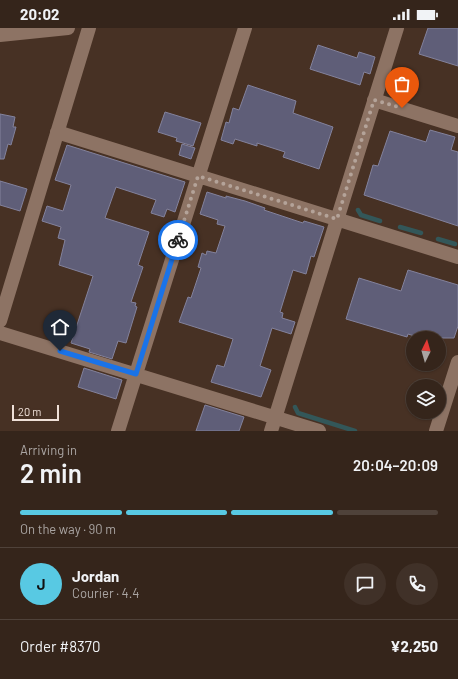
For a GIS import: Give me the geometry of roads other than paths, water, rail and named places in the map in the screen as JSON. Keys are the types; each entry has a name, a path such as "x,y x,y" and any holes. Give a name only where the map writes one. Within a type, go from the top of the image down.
{"street":[{"path":"0,35 68,28"},
{"path":"0,321 89,28"},
{"path":"118,431 245,28"},
{"path":"271,431 397,28"},
{"path":"374,100 458,126"},
{"path":"57,132 458,257"},
{"path":"0,333 319,431"},
{"path":"436,431 458,362"}],"waterway":[{"path":"358,210 361,215 380,221"},
{"path":"400,227 421,233"},
{"path":"438,239 455,244"},
{"path":"295,407 298,413 355,431"}]}
